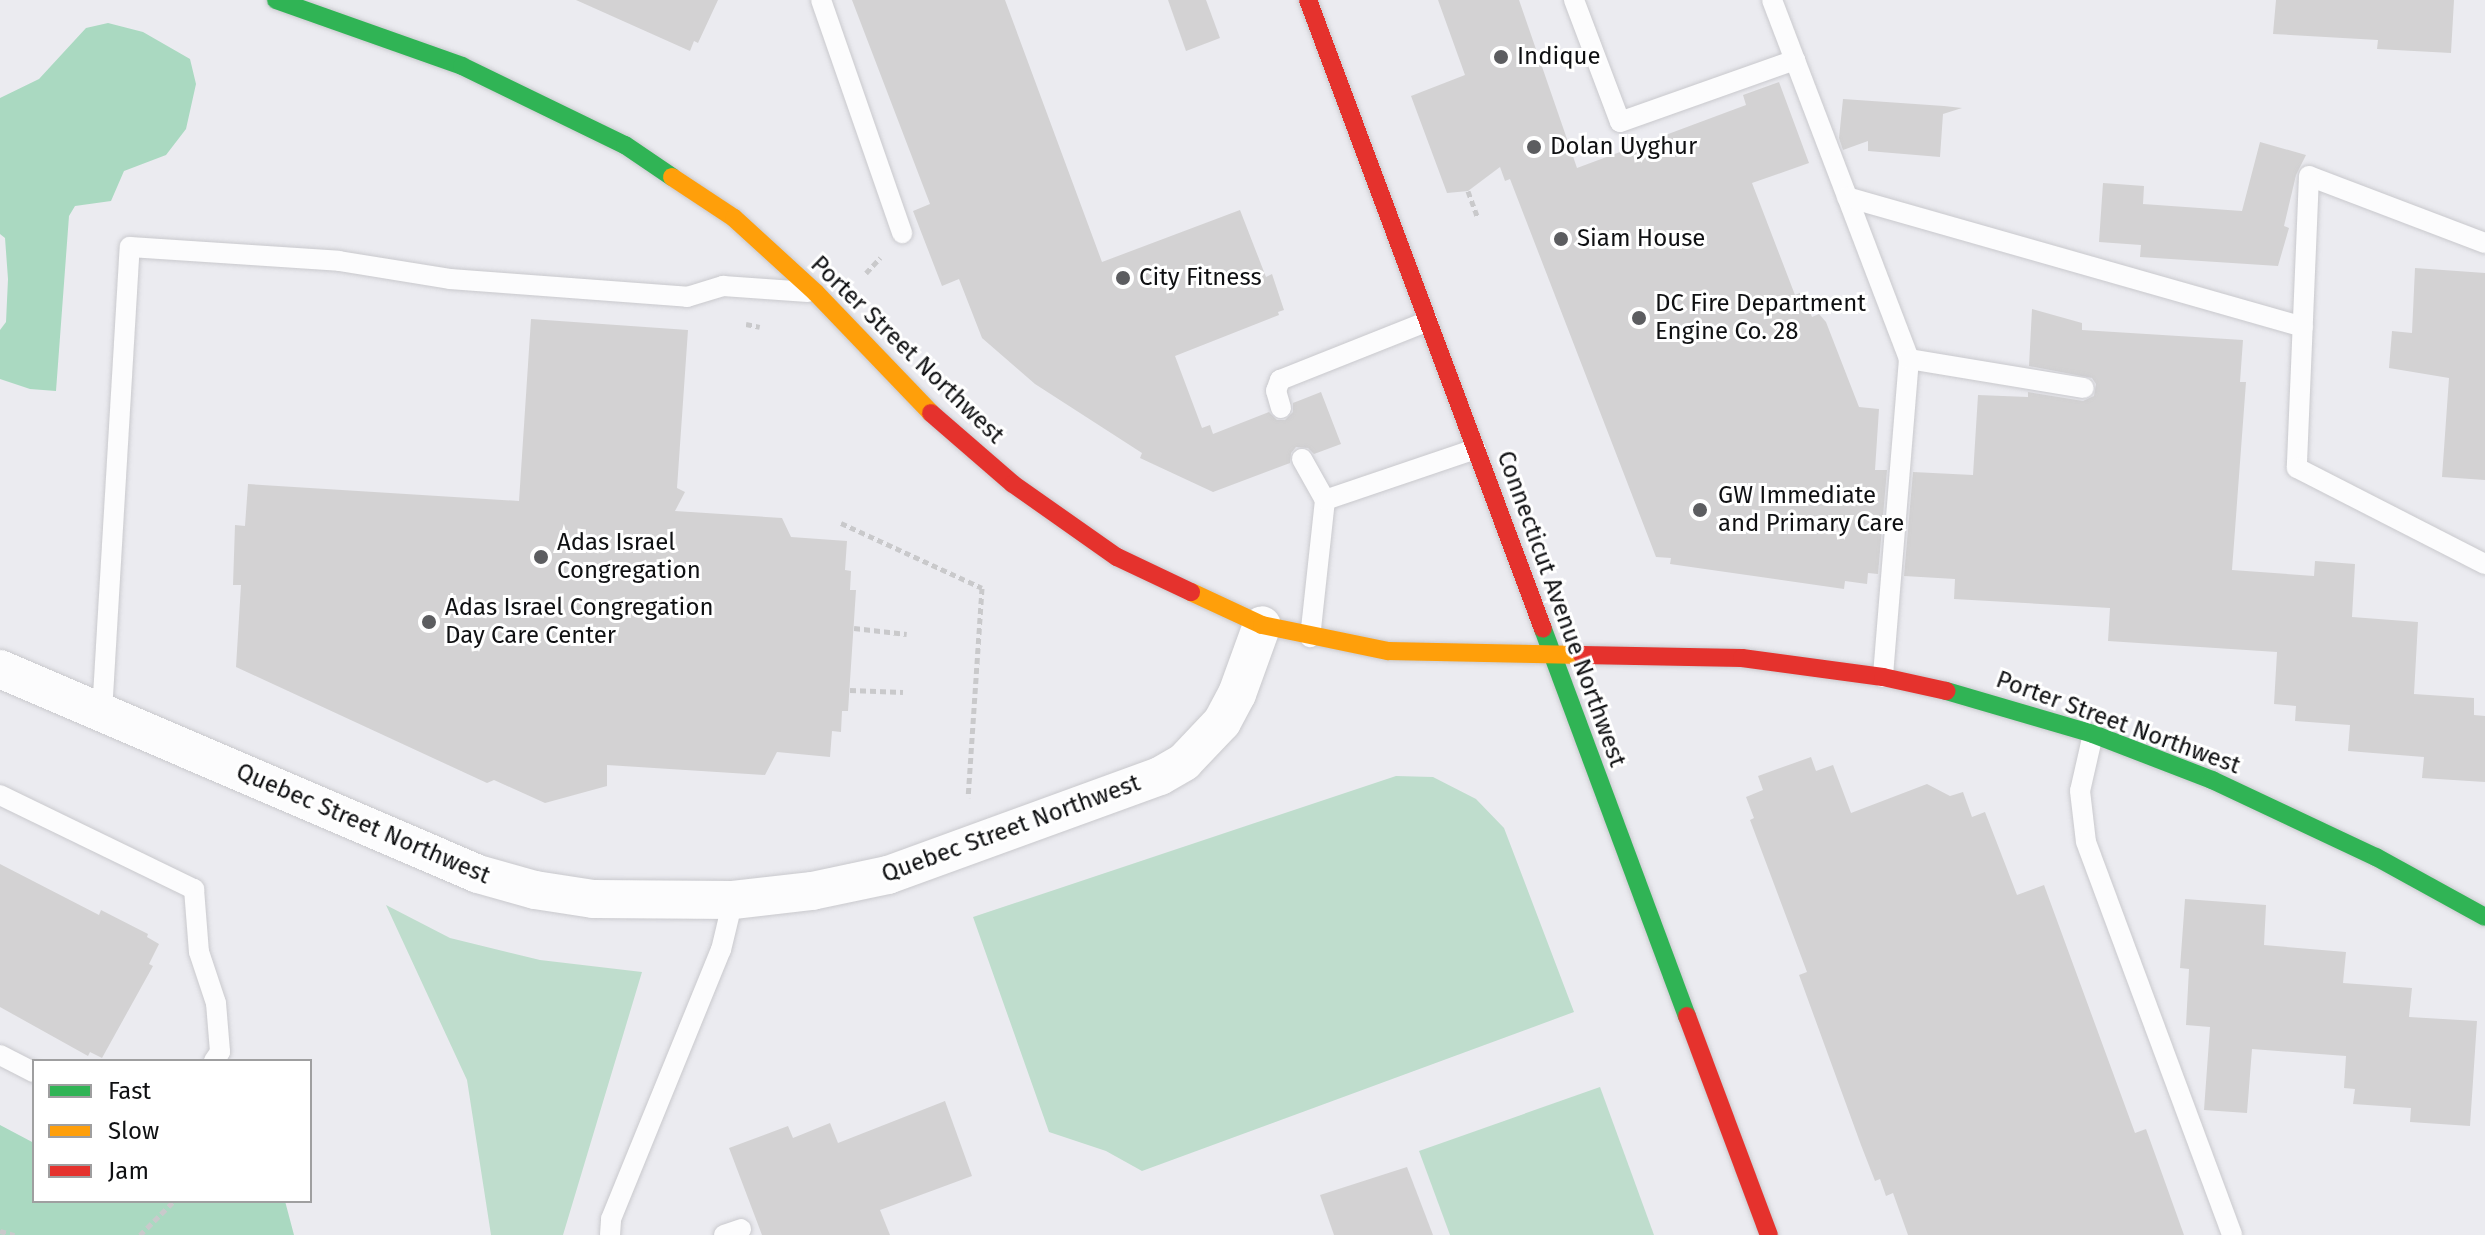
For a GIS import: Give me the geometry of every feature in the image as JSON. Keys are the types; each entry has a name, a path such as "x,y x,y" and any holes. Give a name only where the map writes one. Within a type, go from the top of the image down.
{"main road":[{"name":"Porter Street Northwest","path":"276,0 462,66 625,145 734,218 816,293 934,416 1050,512 1117,557 1262,625 1388,651 1742,658 1883,677 1979,698 2093,734 2199,775 2403,871 2485,917"},
{"name":"Connecticut Avenue Northwest","path":"1308,0 1769,1235"}],"street":[{"name":"Quebec Street Northwest","path":"0,669 423,853 506,883 593,899 733,900 812,891 888,875 1160,776 1184,762 1222,722 1237,694 1262,625"}],"lane":[{"path":"821,0 902,233"},
{"path":"1574,0 1620,122 1795,60"},
{"path":"1772,0 1909,359 1883,677"},
{"path":"2485,243 2309,176 2297,468 2485,564"},
{"path":"1847,197 2303,327"},
{"path":"102,713 130,247 339,261 450,279 687,297 723,286 816,293"},
{"path":"1281,408 1276,391 1280,380 1428,321"},
{"path":"1909,359 2084,388"},
{"path":"1325,500 1476,449"},
{"path":"1302,459 1325,500 1310,637"},
{"path":"2093,734 2080,791 2086,842 2232,1235"},
{"path":"0,795 194,889 199,952 216,1003 220,1052 215,1059"},
{"path":"610,1235 611,1219 721,950 733,900"},
{"path":"0,1055 32,1071"}],"path":[{"path":"1468,191 1477,216"},
{"path":"841,523 982,588 968,798"},
{"path":"854,628 907,634"},
{"path":"850,690 903,692"},
{"path":"140,1235 172,1203"},
{"path":"0,1231 14,1235"}],"green space":[{"path":"108,23 143,32 190,59 196,84 186,129 166,155 124,171 111,201 75,206 69,216 56,391 30,389 0,379 0,330 6,322 8,279 5,238 0,234 0,98 39,79 86,28"},
{"path":"1396,776 1433,777 1476,799 1504,828 1574,1012 1142,1171 1106,1151 1049,1132 973,917"},
{"path":"386,905 450,938 540,960 642,972 563,1235 491,1235 467,1080"},
{"path":"1600,1087 1654,1235 1450,1235 1419,1151"},
{"path":"0,1125 32,1142 32,1203 286,1203 294,1235 0,1235"}],"building":[{"path":"576,0 718,0 698,43 694,41 690,51"},
{"path":"852,0 1005,0 1102,262 1240,210 1266,277 1272,274 1284,310 1278,312 1279,315 1175,356 1202,428 1210,425 1213,434 1269,412 1277,420 1285,420 1293,412 1293,403 1321,392 1341,444 1314,454 1308,448 1296,447 1291,453 1290,463 1213,492 1140,458 1142,453 1035,384 982,338 959,279 942,286 913,211 930,204"},
{"path":"1168,0 1206,0 1220,38 1186,51"},
{"path":"1438,0 1519,0 1577,168 1746,105 1743,95 1779,82 1809,163 1752,183 1795,295 1802,292 1812,317 1819,314 1826,322 1859,407 1879,409 1875,470 1887,470 1878,574 1868,573 1867,584 1845,581 1844,589 1670,564 1671,558 1656,557 1510,179 1505,181 1500,167 1468,191 1447,193 1411,96 1465,75"},
{"path":"2276,0 2454,0 2451,53 2377,49 2378,40 2273,34"},
{"path":"1843,99 1962,108 1943,114 1940,157 1868,151 1868,141 1843,150 1839,138"},
{"path":"2260,142 2306,155 2296,175 2284,226 2289,228 2278,266 2140,257 2141,245 2099,242 2103,183 2144,186 2143,204 2242,211"},
{"path":"2415,268 2485,273 2485,480 2442,477 2449,378 2389,368 2392,331 2412,333"},
{"path":"2032,309 2082,323 2082,330 2243,340 2240,382 2246,382 2232,570 2314,576 2315,561 2355,564 2352,617 2418,622 2414,694 2474,698 2474,715 2485,716 2485,782 2422,778 2424,757 2348,751 2350,725 2295,721 2296,706 2274,704 2277,652 2108,641 2110,608 1954,599 1955,579 1904,576 1913,472 1973,475 1978,395 2028,397 2028,392 2083,401 2094,396 2096,384 2092,378 2029,366"},
{"name":"Adas Israel Congregation","path":"531,319 688,330 677,488 685,492 675,511 782,518 791,537 847,541 845,570 851,571 850,590 856,590 848,711 842,711 841,732 832,731 830,757 777,752 765,775 607,765 607,786 545,803 494,780 487,783 236,667 241,585 233,585 235,525 245,526 248,484 519,501"},
{"path":"1811,757 1816,771 1833,765 1851,813 1927,784 1950,796 1963,792 1972,817 1985,812 2017,895 2044,885 2135,1133 2146,1129 2184,1235 1908,1235 1893,1193 1886,1196 1880,1179 1875,1181 1861,1145 1799,975 1807,972 1750,820 1754,818 1746,797 1763,790 1758,776"},
{"path":"0,864 99,915 101,910 148,934 147,937 159,944 149,964 153,966 102,1058 90,1052 88,1056 0,1007"},
{"path":"2185,899 2266,905 2264,945 2346,952 2343,983 2412,988 2409,1017 2477,1021 2470,1126 2410,1122 2411,1108 2353,1104 2355,1089 2344,1088 2346,1056 2252,1049 2247,1113 2204,1110 2210,1027 2186,1025 2189,969 2180,968"},
{"path":"945,1101 972,1176 880,1210 890,1235 762,1235 729,1148 788,1126 793,1138 830,1123 838,1143"},
{"path":"1407,1167 1433,1235 1334,1235 1320,1195"}],"traffic: fast":[{"path":"276,0 462,66 625,145 672,177"},
{"path":"1543,629 1687,1016"},
{"path":"1946,691 2093,734 2212,780 2376,857 2485,917"}],"traffic: slow":[{"path":"672,177 734,218 816,293 931,413"},
{"path":"1191,592 1262,625 1388,651 1582,655"}],"traffic: jam":[{"path":"1308,0 1543,629"},
{"path":"931,413 1013,484 1117,557 1191,592"},
{"path":"1582,655 1742,658 1883,677 1946,691"},
{"path":"1687,1016 1769,1235"}],"place":[{"name":"Indique","path":"1501,57"},
{"name":"Dolan Uyghur","path":"1534,147"},
{"name":"Siam House","path":"1561,239"},
{"name":"City Fitness","path":"1123,278"},
{"name":"DC Fire Department Engine Co. 28","path":"1639,318"},
{"name":"GW Immediate and Primary Care","path":"1700,510"},
{"name":"Adas Israel Congregation","path":"541,557"},
{"name":"Adas Israel Congregation Day Care Center","path":"429,622"}]}
